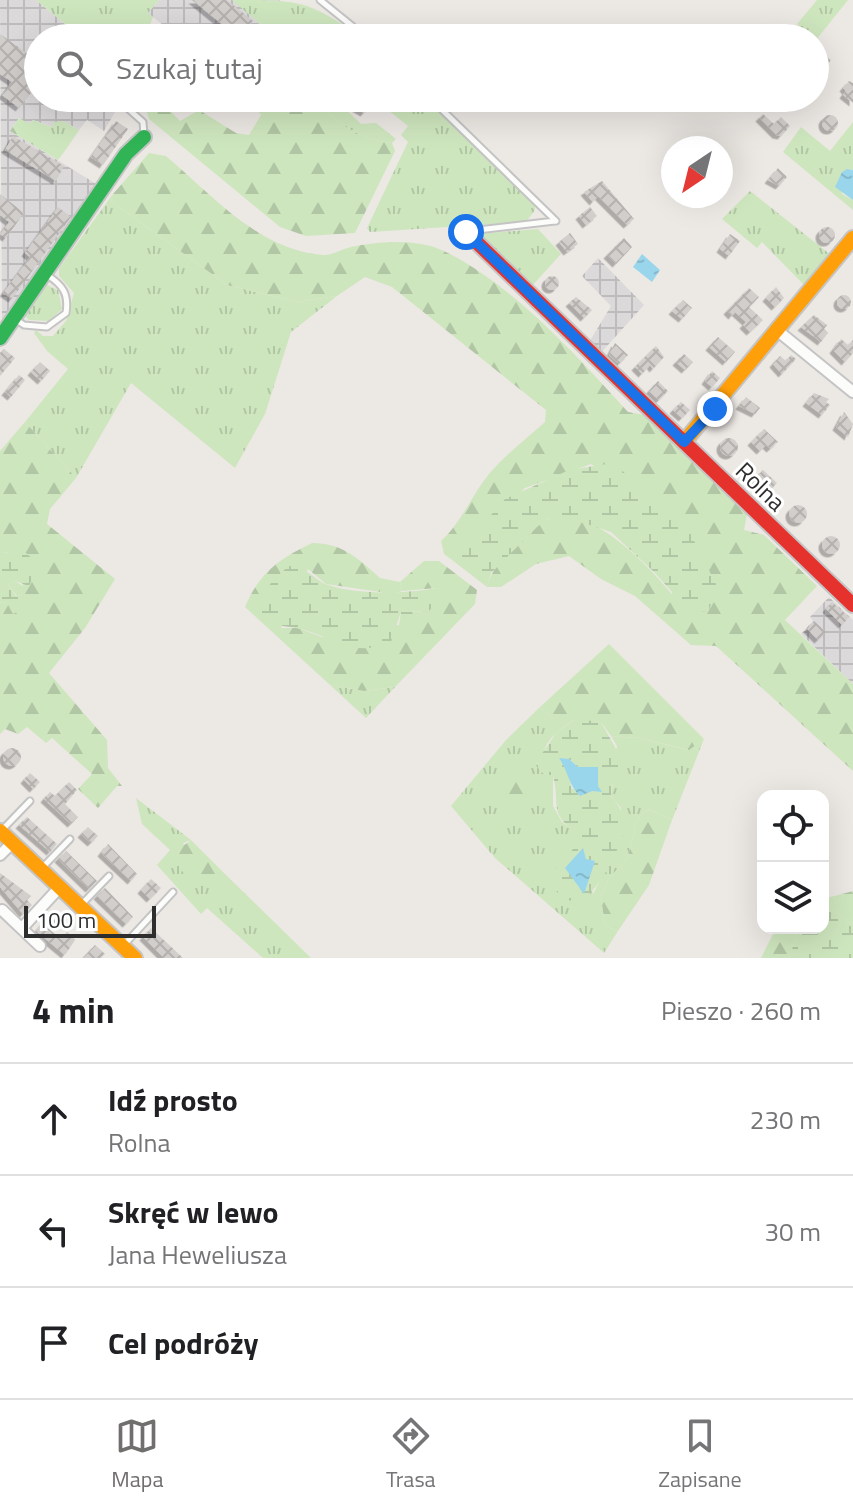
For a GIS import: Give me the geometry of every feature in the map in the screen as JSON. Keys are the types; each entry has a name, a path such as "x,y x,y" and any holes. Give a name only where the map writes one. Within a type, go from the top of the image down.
{"street":[{"path":"0,338 126,154 144,137"},
{"name":"Rolna","path":"466,232 853,605"},
{"path":"684,442 853,238"},
{"path":"778,331 853,392"},
{"path":"0,855 4,835"},
{"path":"4,835 134,958"},
{"path":"22,928 59,888"},
{"path":"2,910 40,946"}],"lane":[{"path":"320,0 350,24"},
{"path":"132,112 143,122 144,137"},
{"path":"444,112 556,221 466,232"},
{"path":"14,318 24,325 47,327 66,313 68,298 60,284 43,273"},
{"path":"4,835 30,801"},
{"path":"40,869 70,839"},
{"path":"79,906 109,876"},
{"path":"122,946 173,892"}],"shaded area":[{"path":"0,0 36,0 65,24 24,24 24,112 115,112 104,131 87,120 79,130 63,121 52,127 33,120 28,125 19,118 10,131 98,185 2,321"},
{"path":"159,0 280,0 259,24 162,24 148,13"},
{"path":"598,258 644,305 599,355 588,344 611,306 582,276"},
{"path":"829,597 853,620 853,684 801,634 813,621 810,617"}],"green space":[{"path":"36,0 159,0 148,13 153,17 150,24 65,24"},
{"path":"232,0 289,2 315,9 340,24 258,24"},
{"path":"817,0 848,0 829,24 797,24"},
{"path":"147,112 171,112 180,121 196,112 202,112 236,133 249,135 261,115 259,112 329,112 355,132 392,143 395,151 355,233 306,236 280,227 149,119"},
{"path":"329,112 349,112 361,124 376,123 396,139 392,143 372,139 340,122"},
{"path":"390,112 440,112 535,202 535,210 526,222 370,232 367,228 408,142 401,135 408,126"},
{"path":"19,118 67,148 58,160 10,131"},
{"path":"33,120 51,127 54,122 63,121 79,130 67,148 28,125"},
{"path":"853,122 853,170 847,169 842,194 853,200 853,210 783,152 801,127 830,151"},
{"path":"149,153 166,156 238,218 277,243 322,255 374,243 423,244 471,266 520,303 566,346 628,412 645,415 747,514 744,530 764,535 817,586 785,620 853,684 853,771 716,646 691,645 635,596 601,579 569,556 536,564 501,587 487,587 501,561 534,528 547,519 563,516 580,519 616,539 649,568 672,594 686,525 591,464 525,488 452,560 444,554 441,541 455,526 489,474 545,422 546,410 392,287 365,277 337,296 297,302 227,285 111,201 113,194"},
{"path":"750,191 831,255 808,283 803,284 762,242 757,248 722,219"},
{"path":"113,194 111,201 227,285 297,302 337,296 291,332 265,414 235,468 131,383 76,478 25,422 68,369 47,351 34,333 36,330 43,336 53,336 66,321 74,293 59,276 59,268"},
{"path":"538,229 561,254 531,287 477,234"},
{"path":"45,284 58,290 62,309 49,321 29,320 23,313"},
{"path":"25,422 76,478 50,509 47,524 115,579 85,628 49,673 107,740 108,768 122,786 117,786 98,808 78,789 92,774 52,738 46,743 27,727 18,734 5,729 0,734 0,602 7,603 23,595 17,596 8,585 15,581 23,586 9,552 0,552 0,451"},
{"path":"613,463 686,525 716,584 709,611 690,612 654,572 611,532 569,518 548,518 537,527 491,573 487,587 452,560 505,499 569,470"},
{"path":"312,543 341,549 357,558 380,578 380,592 326,584 308,569 281,628 298,628 322,637 399,625 401,612 429,611 436,588 402,591 400,582 424,561 439,561 477,590 475,604 395,687 364,691 330,685 245,607 271,568"},
{"path":"0,552 26,553 35,561 29,586 15,581 8,585 16,596 23,595 26,599 26,608 13,614 7,603 0,602"},
{"path":"289,566 303,570 328,585 354,591 436,588 442,596 429,611 401,612 391,642 355,648 301,629 263,623 262,605 266,590"},
{"path":"380,578 400,582 402,591 388,595 380,592"},
{"path":"609,644 704,739 689,750 639,738 611,736 601,722 553,719 540,707"},
{"path":"330,685 364,691 395,687 366,718"},
{"path":"540,707 553,719 575,719 549,741 543,753 541,772 553,776 553,806 562,822 577,833 593,894 611,859 621,808 611,796 617,746 611,736 639,738 688,750 704,739 672,820 648,809 638,818 627,859 609,878 601,897 605,926 618,931 604,953 495,858 451,806 506,740"},
{"path":"575,719 601,722 625,765 612,784 611,796 623,815 621,840 600,881 578,904 564,897 551,884 554,871 577,845 577,834 558,813 553,776 541,772 535,764 556,733","holes":["560,759 569,759 578,767 597,767 598,786 572,789 568,771","583,849 586,859 583,893 566,868"]},
{"path":"513,774 526,786 520,809 510,814 490,790 496,778"},
{"path":"136,798 191,840 183,843 223,880 224,873 311,958 263,958 207,908 201,914 157,865 170,850 142,824"},
{"path":"648,809 672,820 649,885 618,931 605,926 601,897 609,878 627,859 638,818"},
{"path":"191,840 224,873 224,880 216,886 194,881 180,868 174,853"},
{"path":"853,891 853,925 835,911 829,912 829,897"},
{"path":"835,911 853,925 853,958 789,958 797,934 829,934 829,912"},
{"path":"773,934 797,934 789,958 761,958"}],"water":[{"path":"853,170 853,200 835,187 842,172"},
{"path":"642,254 660,270 652,282 633,267"},
{"path":"559,758 569,759 578,767 598,767 598,786 602,792 592,791 580,796"},
{"path":"583,848 586,859 595,861 584,894 565,868"}],"building":[{"path":"192,0 227,0 253,21 251,24 222,24"},
{"path":"0,34 24,51 24,102 19,108 2,95 12,82 0,74"},
{"path":"849,81 853,83 853,103 843,95 846,91 843,88"},
{"path":"763,114 774,124 781,117 790,126 781,136 776,135 759,118"},
{"path":"827,115 833,115 838,123 836,129 827,131 822,126 822,120"},
{"path":"116,121 128,129 103,165 91,157"},
{"path":"13,136 64,166 56,181 5,150"},
{"path":"778,168 787,177 779,186 768,180"},
{"path":"602,181 634,219 627,225 598,196 593,202 584,192"},
{"path":"0,194 24,213 6,238 0,234 9,222 0,215"},
{"path":"58,207 71,217 12,299 3,293 30,257 25,253"},
{"path":"590,207 597,216 586,225 579,216"},
{"path":"827,227 833,229 833,241 827,243 821,241 819,235 821,229"},
{"path":"570,233 578,244 567,252 559,242"},
{"path":"730,234 740,241 729,256 720,249"},
{"path":"624,238 632,247 616,264 607,255"},
{"path":"552,276 559,283 552,290 545,283"},
{"path":"776,287 784,298 775,307 766,298"},
{"path":"749,288 759,297 749,307 763,320 750,332 743,325 746,322 735,312 732,316 727,311"},
{"path":"844,295 851,302 844,309 837,302"},
{"path":"576,297 592,310 584,318 569,303"},
{"path":"683,300 692,308 682,319 672,311"},
{"path":"814,315 827,325 824,329 828,333 821,342 801,327"},
{"path":"718,337 735,352 726,362 709,347"},
{"path":"841,339 848,345 853,340 853,353 845,362 833,350"},
{"path":"615,343 628,355 619,364 609,355"},
{"path":"656,346 664,357 653,369 650,365 642,374 635,367"},
{"path":"4,349 15,358 0,376 0,353"},
{"path":"684,354 693,362 685,370 676,362"},
{"path":"791,355 796,359 782,374 773,364 780,356 786,361"},
{"path":"40,362 50,371 41,381 31,372"},
{"path":"712,371 720,378 712,387 705,381"},
{"path":"19,375 25,380 11,397 5,392"},
{"path":"658,381 668,391 659,400 649,391"},
{"path":"814,393 829,399 826,402 830,405 822,415 806,403"},
{"path":"746,397 760,408 755,414 739,406"},
{"path":"681,402 690,410 682,418 673,410"},
{"path":"844,412 853,424 848,437 836,427"},
{"path":"764,429 778,442 770,449 766,445 760,451 751,442"},
{"path":"725,438 733,438 738,447 736,454 725,456 720,451 720,443"},
{"path":"763,470 777,483 767,493 752,481"},
{"path":"794,505 802,505 807,514 805,521 794,523 789,518 789,510"},
{"path":"827,536 835,536 840,545 838,552 827,554 822,549 822,541"},
{"path":"832,602 849,617 842,625 826,609"},
{"path":"814,621 826,632 818,640 807,629"},
{"path":"12,748 21,757 12,766 3,757"},
{"path":"30,773 40,782 33,789 24,780"},
{"path":"69,782 77,790 65,804 78,817 71,824 44,799 50,792 55,796"},
{"path":"27,817 57,844 50,852 19,825"},
{"path":"88,827 98,836 91,843 81,834"},
{"path":"108,844 137,874 131,881 101,853"},
{"path":"66,851 97,881 89,889 58,859"},
{"path":"0,873 31,896 27,900 32,905 23,914 0,887"},
{"path":"151,879 161,888 150,899 141,890"},
{"path":"105,888 133,917 126,924 97,896"},
{"path":"49,915 57,922 50,930 61,939 67,932 75,940 65,955 36,931"},
{"path":"151,928 183,958 164,958 143,937"},
{"path":"95,945 105,954 101,958 83,958"}],"traffic: fast":[{"path":"0,338 126,154 144,137"}],"traffic: slow":[{"path":"684,442 853,238"},
{"path":"0,831 135,958"}],"traffic: jam":[{"path":"466,232 853,605"}],"route":[{"path":"466,232 684,442 715,409"}]}
